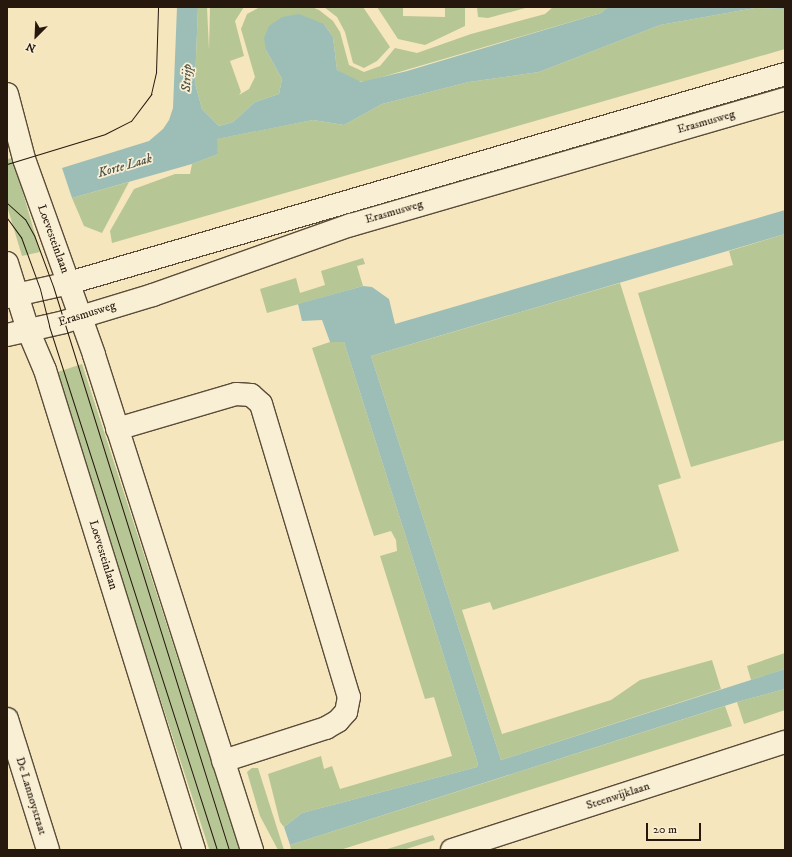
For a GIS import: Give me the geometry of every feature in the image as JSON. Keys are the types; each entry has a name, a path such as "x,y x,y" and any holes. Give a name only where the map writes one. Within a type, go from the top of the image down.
{"main road":[{"name":"Erasmusweg","path":"12,296 69,283 785,74"},
{"name":"Loevesteinlaan","path":"7,94 24,159 69,283 118,429 252,850"},
{"name":"Erasmusweg","path":"7,335 80,317 153,295 351,225 785,99"},
{"name":"Loevesteinlaan","path":"7,263 12,296 46,370 194,850"},
{"path":"118,429 236,394 251,395 261,404 349,697 346,712 338,721 326,728 223,761"},
{"name":"De Lannoystraat","path":"7,719 48,850"},
{"name":"Steenwijklaan","path":"459,849 785,742"}],"green space":[{"path":"198,7 207,7 209,50 210,7 244,7 235,21 244,56 230,61 241,92 239,95 249,89 255,77 241,29 247,14 260,7 312,7 319,10 333,21 340,32 349,65 364,72 380,66 395,48 417,53 471,34 545,14 553,7 608,7 601,13 365,82 355,81 337,70 333,37 324,24 266,50 282,79 279,94 255,102 233,122 219,126 202,109 195,83"},
{"path":"324,7 363,7 390,47 377,61 364,68 353,63 345,32 337,17"},
{"path":"377,7 403,7 403,16 445,17 445,7 465,7 465,26 425,45 398,39"},
{"path":"477,7 529,7 488,18 478,17"},
{"path":"755,8 785,9 785,49 112,243 110,231 134,189 175,174 190,174 192,164 218,154 216,139 313,120 344,125 382,104 469,82 539,72 660,25"},
{"path":"13,158 40,252 22,256 7,206 7,159"},
{"path":"129,182 102,233 84,226 72,198"},
{"path":"785,234 785,440 691,467 638,293 733,265 729,251"},
{"path":"363,258 365,264 357,266 363,286 267,313 260,289 296,278 300,293 325,285 321,271"},
{"path":"620,283 681,478 658,485 679,551 493,610 490,602 462,610 502,734 611,700 640,680 712,660 721,689 501,760 371,356"},
{"path":"330,342 344,342 478,764 477,767 302,813 284,827 280,822 268,774 321,756 324,769 332,766 340,789 452,756 434,697 425,699 380,556 397,551 396,540 391,531 374,536 312,348"},
{"path":"82,364 240,849 209,850 54,373"},
{"path":"785,653 785,669 751,680 747,666"},
{"path":"785,689 785,710 744,724 737,702"},
{"path":"725,706 732,726 340,850 291,850 290,845"},
{"path":"252,768 258,768 284,850 278,850 260,816 247,772"},
{"path":"433,835 435,840 403,850 384,850"}],"water":[{"path":"177,7 198,7 195,83 202,109 219,126 233,122 255,102 279,94 282,79 266,50 264,38 269,26 282,17 299,14 324,24 333,37 337,70 361,82 407,71 601,13 608,7 785,7 785,9 755,8 660,25 539,72 469,82 382,104 344,125 313,120 217,139 218,154 192,164 72,198 62,168 149,141 163,129 169,120 173,108"},
{"path":"785,210 785,234 371,356 501,760 785,669 785,689 737,702 290,845 284,827 302,813 477,767 478,764 344,342 330,342 322,320 302,321 298,304 363,286 372,287 389,299 395,324"}],"tram line":[{"path":"7,164 105,134 131,121 151,94 156,72 158,7"},
{"path":"7,203 25,219 34,235 53,286 229,850"},
{"path":"7,218 21,237 40,289 49,326 217,850"}],"water label":[{"name":"Strijp","path":"187,78"},
{"name":"Korte Laak","path":"125,166"}]}
